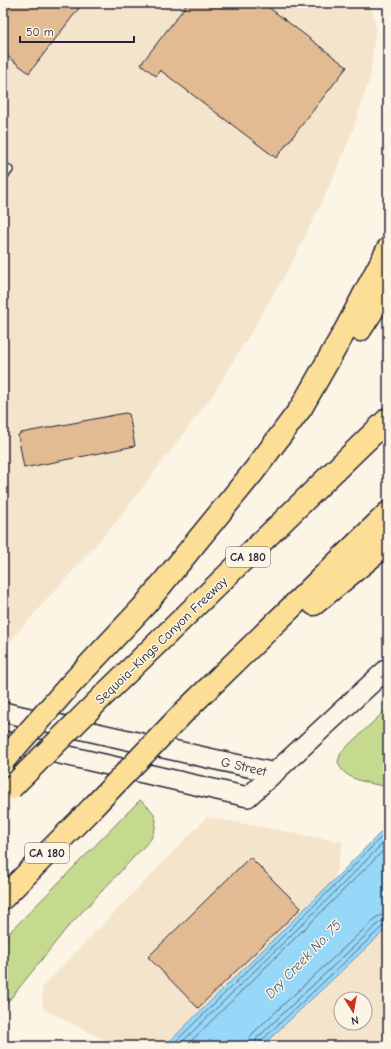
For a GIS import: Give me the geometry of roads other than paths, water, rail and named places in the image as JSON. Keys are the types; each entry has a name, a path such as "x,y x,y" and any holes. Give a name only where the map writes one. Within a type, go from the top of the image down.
{"highway":[{"path":"301,408 346,329 388,249"},
{"path":"3,761 70,685 144,606 254,471 331,371 388,287"},
{"name":"Sequoia–Kings Canyon Freeway","path":"7,792 106,693 388,419"},
{"name":"CA 180","path":"3,898 185,711 388,513"},
{"path":"185,711 388,543"}],"street":[{"path":"275,773 388,668"},
{"name":"G Street","path":"3,712 275,773"},
{"name":"G Street","path":"3,741 248,797 275,773"}],"lane":[{"path":"3,177 6,167"}],"water":[{"name":"Dry Creek No. 75","path":"388,825 388,927 262,1046 165,1046 334,880"}]}
